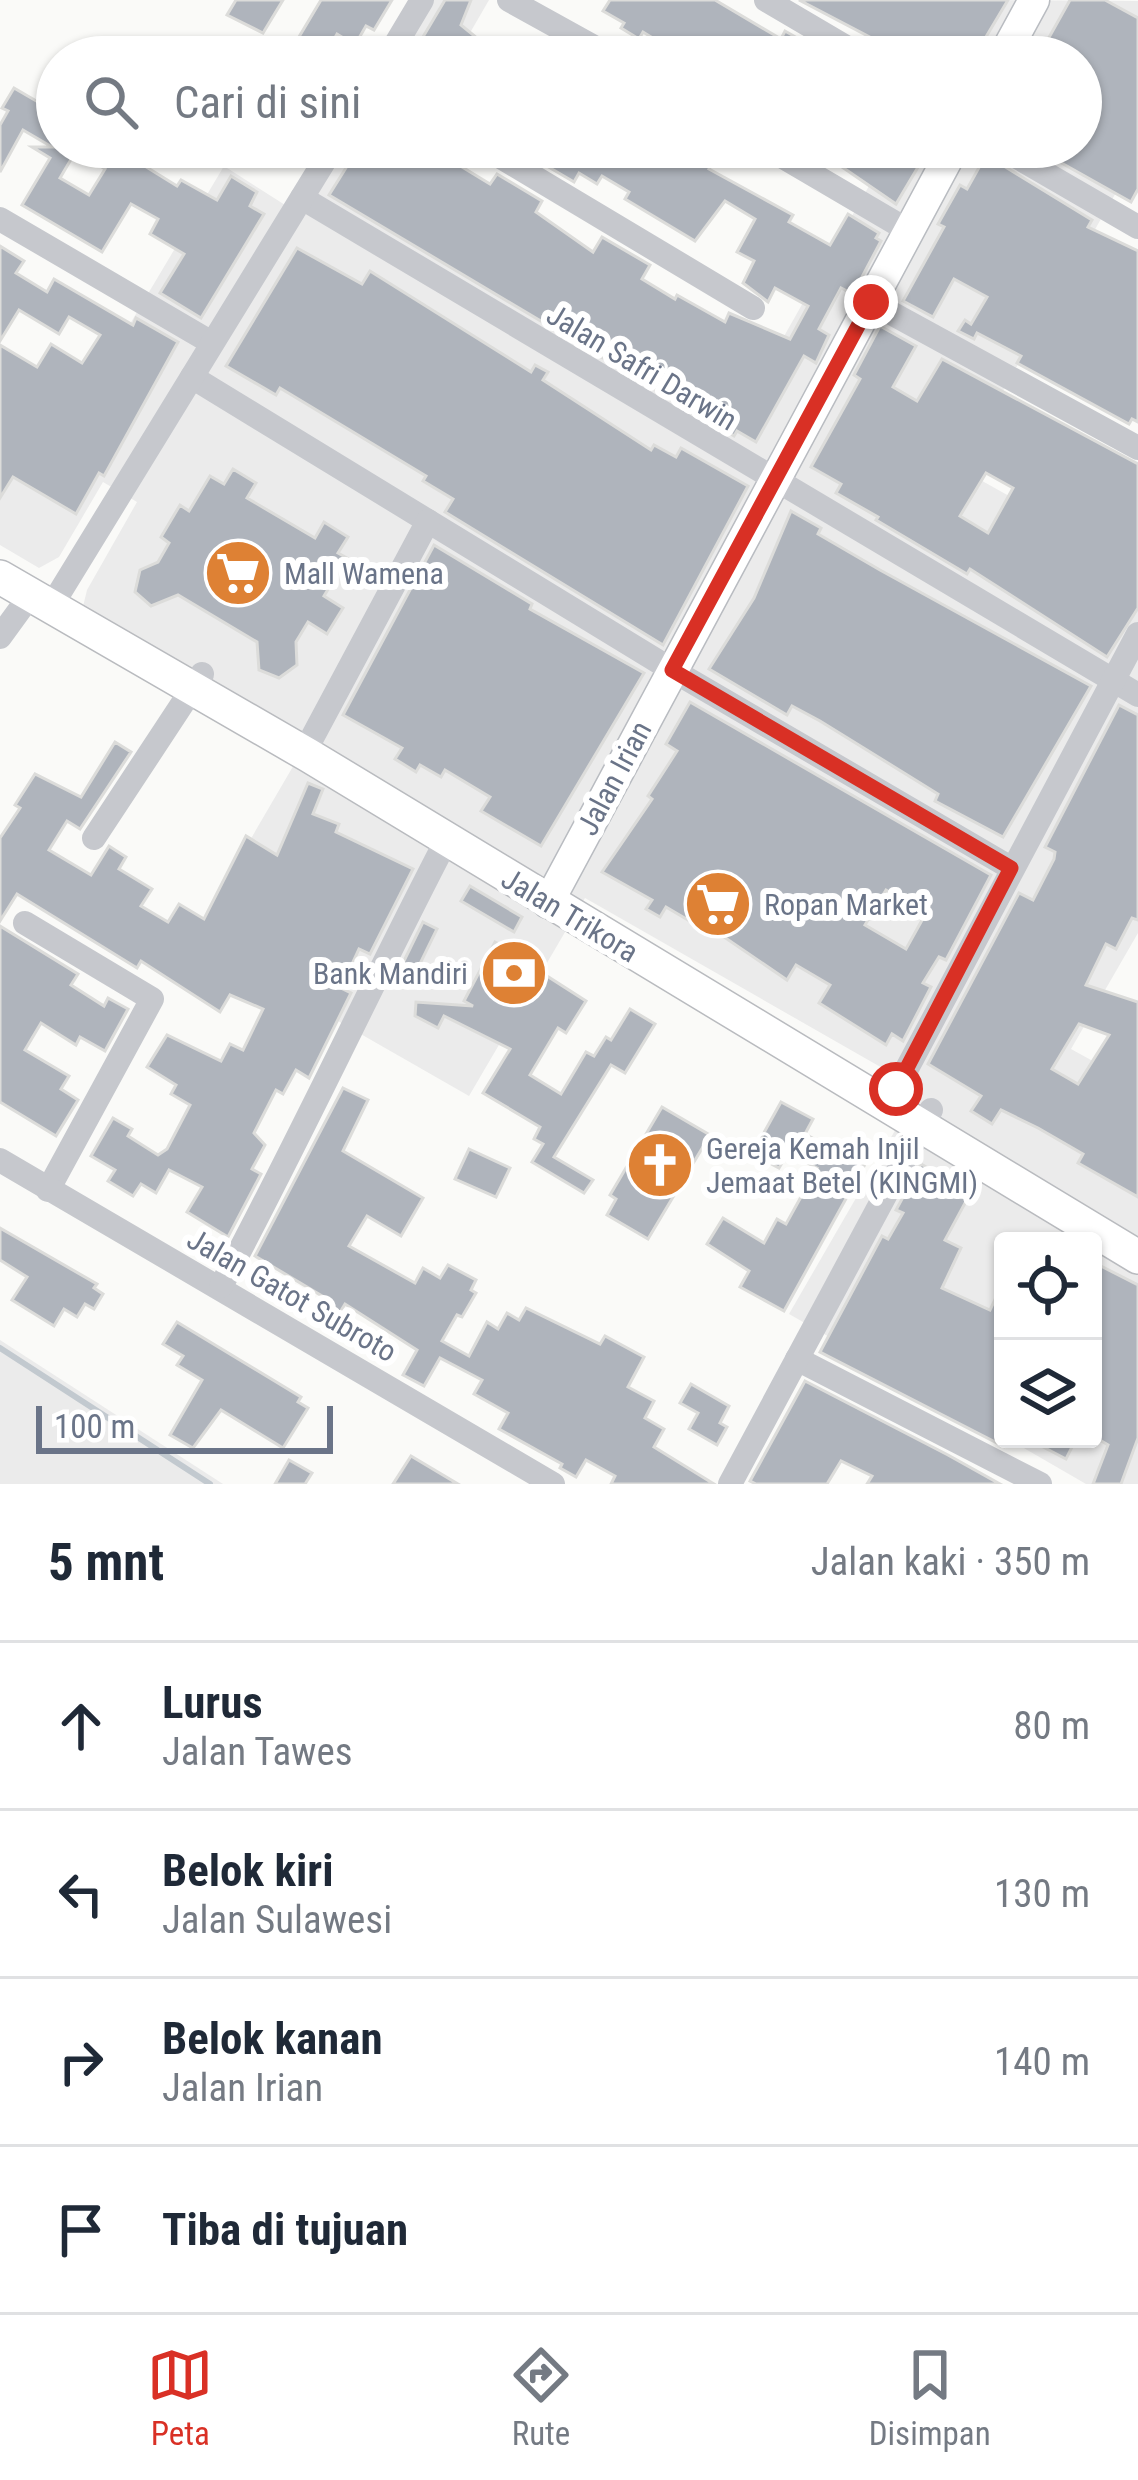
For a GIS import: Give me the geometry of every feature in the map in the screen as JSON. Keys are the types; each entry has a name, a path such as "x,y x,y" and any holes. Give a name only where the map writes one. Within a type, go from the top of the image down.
{"highway":[{"name":"Jalan Trikora","path":"0,553 49,596"},
{"name":"Jalan Trikora","path":"0,577 49,596 197,682 446,841 552,894"},
{"name":"Jalan Trikora","path":"197,682 312,738 552,894 926,1119 1138,1257"},
{"name":"Jalan Trikora","path":"926,1119 1138,1233"}],"main road":[{"path":"1015,36 1034,0"},
{"name":"Jalan Irian","path":"552,894 944,168"}],"street":[{"path":"401,36 422,0"},
{"path":"509,0 574,36"},
{"path":"766,0 827,36"},
{"path":"0,637 49,596 192,377 320,168"},
{"path":"519,168 753,308"},
{"path":"802,168 910,231"},
{"path":"1036,168 1138,227"},
{"name":"Jalan Safri Darwin","path":"302,197 1138,695"},
{"path":"0,219 212,343"},
{"path":"871,302 1138,448"},
{"path":"192,377 672,670 1011,868"},
{"path":"312,738 428,521"},
{"path":"891,1098 1138,634"},
{"path":"94,838 197,682"},
{"path":"221,1286 310,1121 352,1020 446,841"},
{"path":"25,922 152,999 48,1190"},
{"path":"730,1484 926,1119"},
{"name":"Jalan Gatot Subroto","path":"0,1160 553,1484"},
{"path":"797,1359 1040,1484"}],"shaded area":[{"path":"431,0 489,0 468,36 410,36"},
{"path":"978,0 1138,1 1138,154 959,468 1138,568 1138,933 1071,1049 1138,1086 1138,1484 1086,1484 1024,1448 1102,1448 1102,1232 994,1232 994,1431 789,1314 919,1089 585,898 469,1096 193,938 302,751 80,619 87,590 137,502 103,482 59,557 39,568 0,545 0,419 55,450 223,168 304,217 333,168 433,168 748,400 879,168 1102,168 1102,36 957,36"},
{"path":"0,1340 223,1484 0,1484"}],"building":[{"path":"236,0 283,0 263,33 227,15"},
{"path":"321,0 392,0 374,30 366,26 360,36 300,36"},
{"path":"445,0 471,0 461,25 474,36 424,36"},
{"path":"610,0 715,0 776,36 650,36 643,32 634,36 621,28 624,23 603,11"},
{"path":"799,0 1008,0 987,36 868,36"},
{"path":"1070,0 1105,0 1138,18 1138,189 1131,202 1070,168 1102,168 1102,36 1050,36"},
{"path":"14,88 36,101 36,138 23,130 0,172 0,125 8,111 2,108"},
{"path":"44,168 66,168 60,178 89,195 103,168 148,168 177,186 181,180 217,200 231,176 257,192 250,206 264,214 201,318 160,293 184,254 150,234 158,219 131,204 102,252 22,205"},
{"path":"346,168 464,168 490,184 497,174 542,201 536,212 593,252 602,237 650,265 642,279 675,299 677,295 725,322 729,313 790,339 808,306 775,288 768,302 743,283 754,261 737,252 755,219 725,201 695,241 625,199 629,192 602,176 597,184 579,173 574,182 550,168 710,168 793,215 789,222 830,245 848,214 879,233 876,238 881,241 853,294 841,288 819,329 829,335 816,363 804,356 756,442 737,431 734,436 329,195"},
{"path":"844,168 917,168 896,204"},
{"path":"979,168 1007,168 1092,220 1088,227 1138,251 1138,422 1132,419 1129,424 1017,363 1021,356 977,333 974,339 958,331 965,320 971,324 987,297 954,279 933,317 903,301 944,227 938,224 960,185 967,189"},
{"path":"0,246 24,261 16,273 47,292 54,279 133,325 136,318 178,342 104,476 99,473 76,514 13,477 0,498 0,345 37,367 51,344 82,363 100,335 69,317 59,334 19,310 0,341"},
{"path":"297,248 362,284 370,271 531,372 535,365 548,372 543,380 651,450 654,445 676,457 681,448 748,486 663,645 445,512 453,499 423,481 426,476 280,388 276,395 226,366"},
{"path":"880,326 916,346 893,387 917,401 942,359 1138,464 1138,608 1107,657 970,569 967,574 876,520 878,517 836,493 841,484 811,467 860,379 854,375","holes":["986,473 1013,488 988,533 960,516"]},
{"name":"Mall Wamena","path":"233,469 256,483 247,498 315,538 324,522 348,537 338,553 347,558 324,596 343,608 327,634 308,622 296,642 297,665 279,678 259,670 257,642 178,595 151,606 135,592 140,570 158,562 169,543 161,537 180,505 189,511 210,476 224,484"},
{"path":"791,511 821,528 818,534 1091,686 1003,837 935,801 938,794 820,721 792,706 787,715 709,669 754,598"},
{"path":"434,545 532,604 530,609 644,673 541,846 481,811 490,797 445,770 441,777 420,765 416,772 395,759 402,748 343,715"},
{"path":"690,702 991,875 946,960 939,957 923,983 931,987 903,1041 892,1034 886,1045 819,1003 830,985 796,965 787,980 708,926 705,930 666,907 660,917 646,909 652,900 602,872 652,799 648,796 677,751 666,744","holes":["886,890 926,913 906,949 865,925"]},
{"path":"1119,705 1138,715 1138,920 1132,918 1116,949 1106,944 1086,985 1138,1002 1138,1197 1078,1163 1083,1154 1038,1128 1001,1110 992,1124 971,1111 981,1096 928,1064 1019,893 1033,900 1054,859 1055,852 1045,847","holes":["1079,1024 1109,1035 1078,1084 1052,1069"]},
{"path":"115,742 131,752 80,829 67,821 49,850 91,875 109,846 126,857 119,869 152,889 141,906 168,922 179,904 204,919 246,836 277,855 308,783 323,789 313,814 339,824 336,832 413,869 370,954 359,949 341,988 351,993 309,1078 296,1070 283,1094 276,1090 254,1133 265,1145 252,1169 261,1174 228,1237 187,1212 202,1187 169,1170 156,1193 141,1184 133,1196 108,1181 115,1170 91,1156 113,1118 132,1129 128,1136 158,1155 167,1149 190,1105 171,1094 176,1085 147,1067 167,1035 221,1061 230,1044 243,1050 263,1009 230,995 220,1012 141,961 137,968 17,894 0,921 0,838 20,808 15,805 35,774 81,797"},
{"path":"470,886 522,917 514,932 461,901"},
{"path":"423,922 437,929 414,976 400,969"},
{"path":"0,926 78,974 71,985 104,1006 108,998 128,1009 105,1051 80,1037 76,1045 41,1023 25,1050 69,1076 61,1089 78,1100 56,1136 0,1102"},
{"path":"495,942 536,963 533,967 586,1001 566,1033 558,1028 530,1075 561,1094 586,1052 594,1056 606,1037 611,1040 630,1009 655,1024 625,1073 611,1065 554,1157 593,1180 584,1193 532,1162 543,1144 534,1139 540,1127 483,1093 510,1049 444,1016 438,1028 415,1016 416,1002 473,1006 464,1001"},
{"path":"343,1088 368,1100 343,1151 423,1198 401,1236 367,1216 349,1246 415,1283 423,1268 440,1278 448,1265 476,1280 471,1290 476,1293 442,1341 469,1356 487,1322 498,1329 507,1313 519,1320 526,1308 600,1344 605,1336 644,1357 628,1387 654,1401 645,1418 664,1429 654,1447 714,1484 611,1484 615,1476 586,1460 576,1477 560,1468 562,1464 499,1429 508,1413 474,1394 482,1380 440,1358 424,1386 403,1375 417,1350 345,1304 339,1314 318,1301 322,1296 255,1256"},
{"path":"781,1102 813,1119 805,1134 864,1166 784,1311 740,1287 749,1271 707,1244 723,1218 764,1243 777,1219 786,1224 817,1168 788,1153 779,1168 760,1158 769,1142 761,1138"},
{"name":"Gereja Kemah Injil Jemaat Betel (KINGMI)","path":"662,1107 710,1135 648,1239 607,1215 616,1199 610,1195"},
{"path":"469,1149 510,1168 496,1197 455,1179"},
{"path":"921,1164 971,1192 945,1240 961,1248 942,1288 990,1310 994,1302 994,1441 820,1352 882,1236 888,1239 903,1213 896,1210"},
{"path":"0,1228 97,1284 94,1288 103,1294 94,1309 85,1304 77,1317 64,1309 54,1326 12,1300 27,1277 0,1260"},
{"path":"1102,1267 1138,1285 1138,1438 1121,1484 1093,1484 1108,1445 1102,1441"},
{"path":"177,1322 301,1397 298,1402 308,1408 283,1448 221,1410 193,1448 170,1435 202,1380 177,1365 183,1356 163,1344"},
{"path":"805,1381 1000,1484 867,1484 872,1476 841,1461 827,1484 750,1481"},
{"path":"691,1384 729,1406 720,1423 727,1427 717,1445 689,1429 698,1413 680,1403"},
{"path":"1045,1448 1072,1448 1066,1459"},
{"path":"411,1456 458,1484 393,1484"},
{"path":"289,1460 312,1473 305,1484 275,1484"}],"waterway":[{"path":"0,1348 210,1484"}],"place":[{"name":"Mall Wamena","path":"238,573"},
{"name":"Ropan Market","path":"718,904"},
{"name":"Bank Mandiri","path":"514,973"},
{"name":"Gereja Kemah Injil Jemaat Betel (KINGMI)","path":"660,1165"}],"route":[{"path":"871,302 672,670 1011,868 896,1089"}]}
